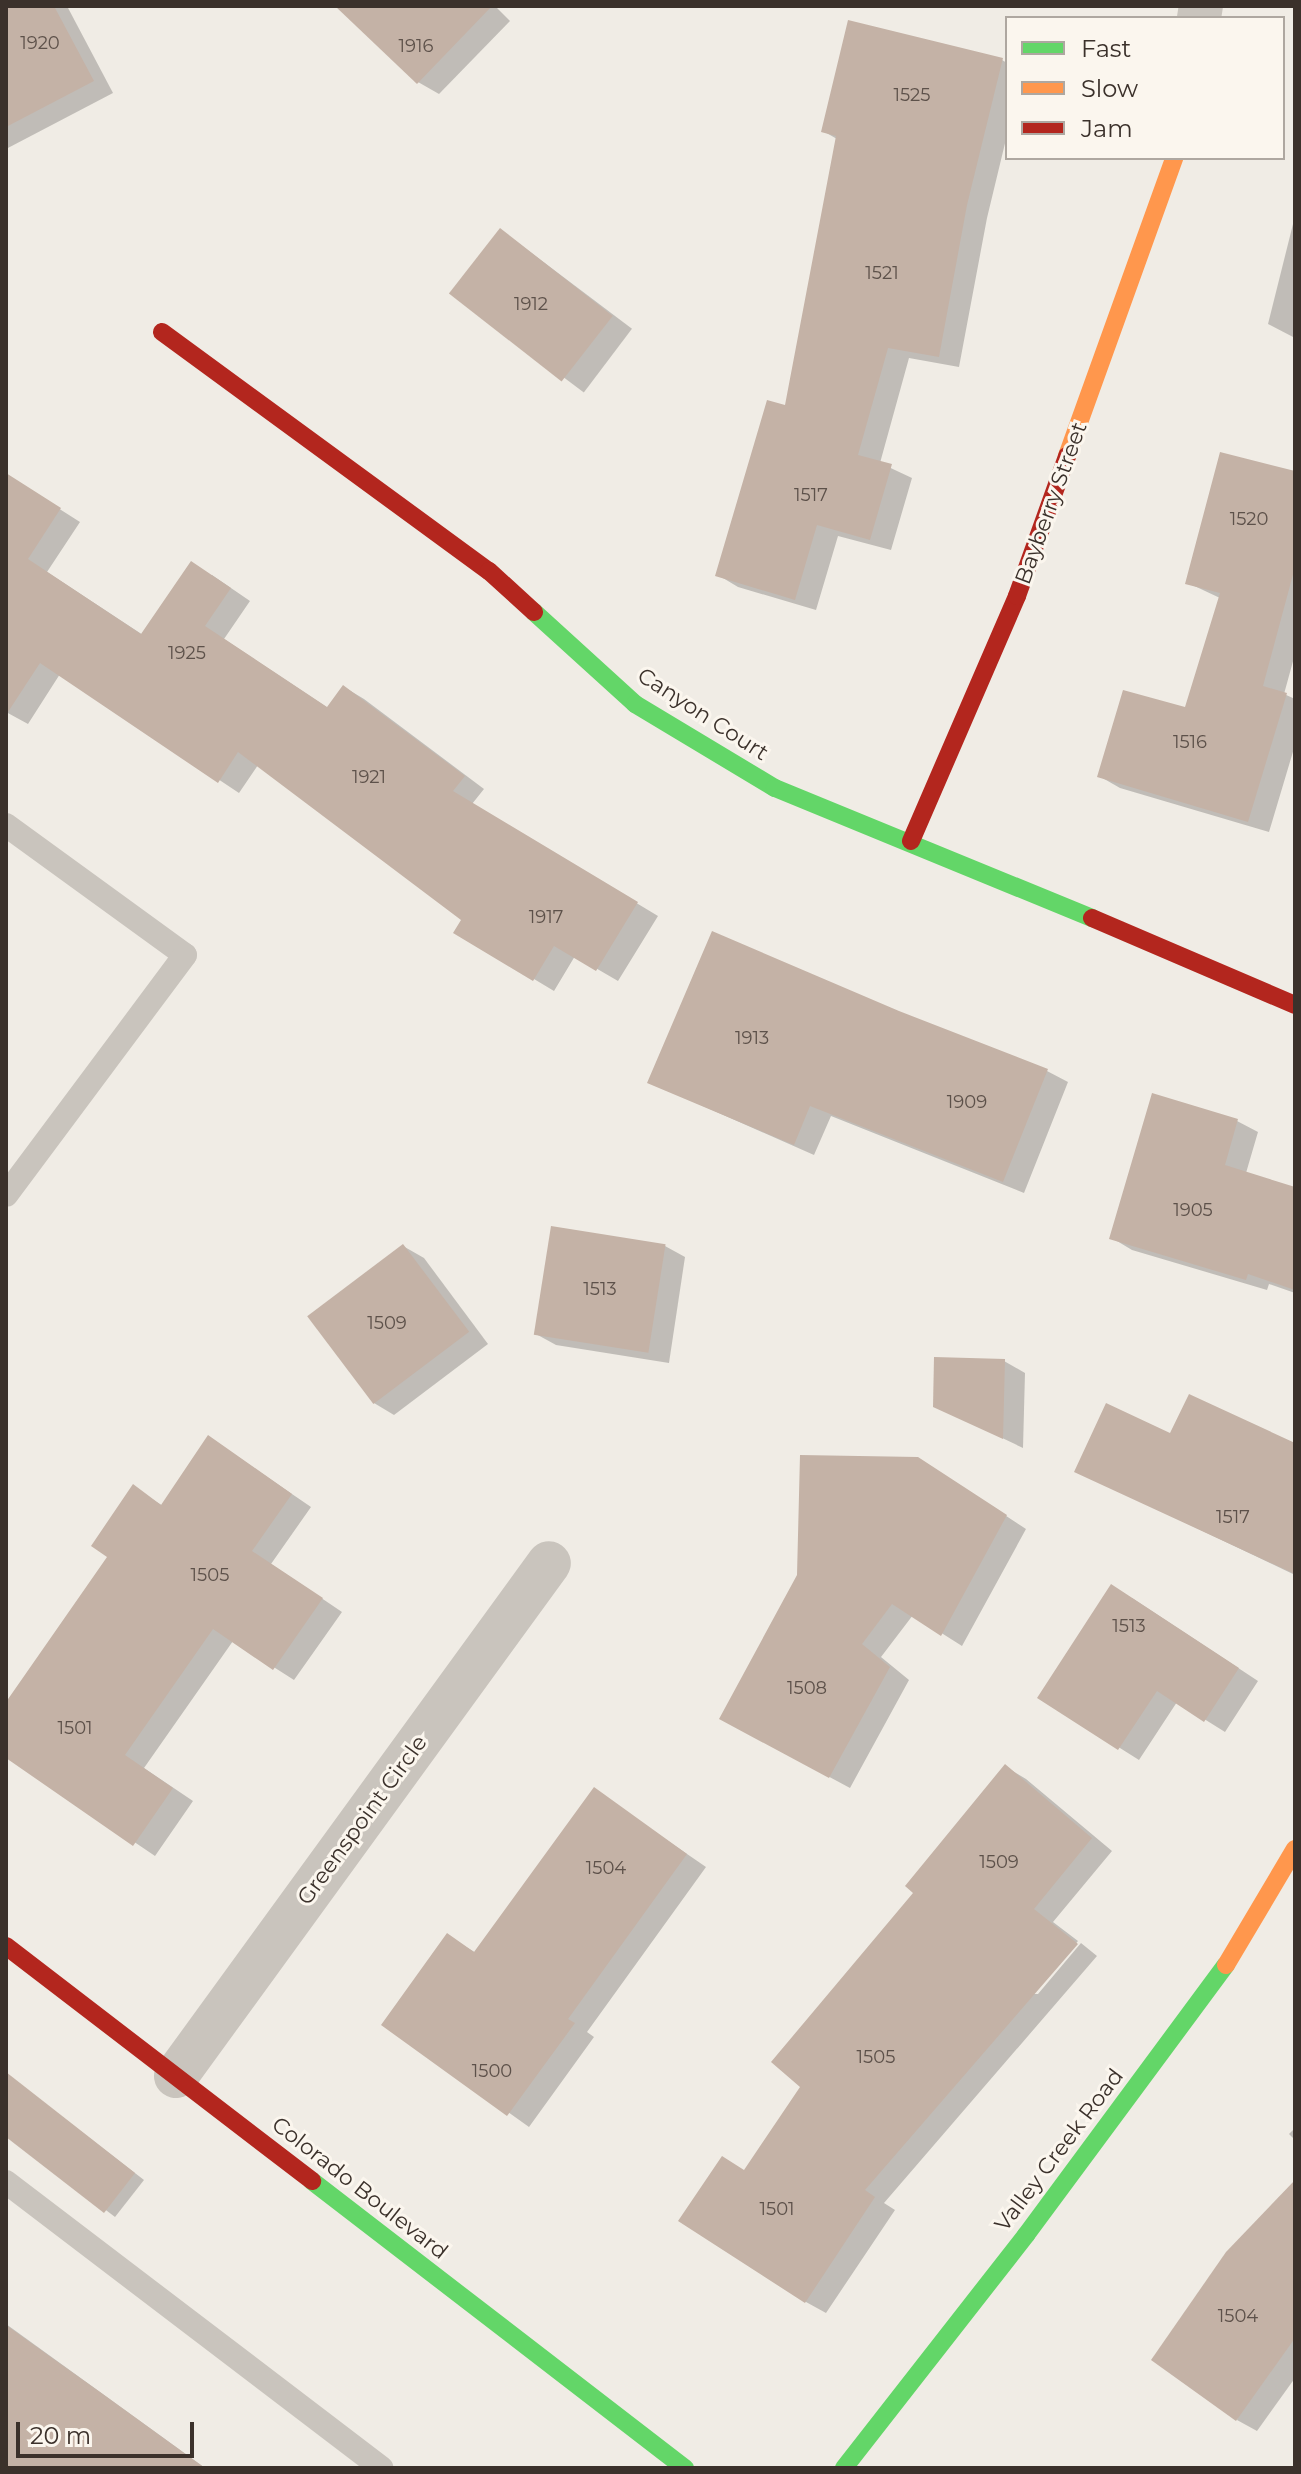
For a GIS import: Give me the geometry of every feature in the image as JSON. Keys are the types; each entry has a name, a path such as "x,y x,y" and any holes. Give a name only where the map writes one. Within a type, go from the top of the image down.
{"street":[{"name":"Bayberry Street","path":"911,841 1017,596 1173,160"},
{"name":"Canyon Court","path":"162,332 489,571 635,704 775,788 911,841 1295,1005"},
{"name":"Greenspoint Circle","path":"176,2076 549,1563"},
{"name":"Valley Creek Road","path":"844,2468 1026,2235 1239,1948 1295,1849"},
{"name":"Colorado Boulevard","path":"6,1946 685,2468"}],"lane":[{"path":"6,825 185,955 6,1195"},
{"path":"6,2182 381,2468"}],"building":[{"path":"6,6 54,6 94,81 6,127"},
{"path":"335,6 492,6 417,84"},
{"path":"848,20 1003,58 967,205 939,357 888,348 858,455 892,464 870,540 817,525 795,600 715,576 767,400 785,405 836,136 821,132"},
{"path":"500,228 613,316 562,381 449,293"},
{"path":"1220,452 1295,471 1295,567 1263,686 1287,693 1248,822 1097,777 1123,690 1185,707 1220,593 1185,584"},
{"path":"6,473 61,508 28,559 141,634 191,561 231,588 205,626 327,707 343,685 465,776 453,791 638,902 596,971 554,946 533,981 453,933 461,920 238,752 218,783 40,663 6,715"},
{"path":"712,931 899,1011 1048,1069 1003,1182 810,1106 794,1145 647,1083"},
{"path":"1152,1093 1238,1119 1225,1165 1295,1187 1295,1290 1248,1274 1246,1280 1109,1239"},
{"path":"551,1226 666,1244 648,1353 534,1335"},
{"path":"403,1244 469,1332 373,1404 307,1316"},
{"path":"934,1357 1005,1359 1003,1439 933,1407"},
{"path":"1189,1394 1295,1443 1295,1574 1074,1472 1106,1403 1170,1433"},
{"path":"208,1435 292,1494 252,1551 323,1598 273,1670 213,1629 125,1755 173,1788 133,1846 6,1758 6,1702 107,1557 91,1546 133,1484 161,1505"},
{"path":"800,1455 918,1457 1007,1515 941,1636 892,1604 862,1644 890,1667 829,1778 719,1719 797,1575"},
{"path":"1111,1584 1239,1668 1204,1722 1157,1691 1118,1750 1037,1698"},
{"path":"1005,1764 1092,1838 1034,1909 1078,1944 865,2190 875,2197 805,2303 678,2221 722,2156 744,2170 800,2087 771,2062 913,1893 905,1886"},
{"path":"594,1787 687,1854 568,2019 575,2023 507,2116 381,2025 447,1933 474,1952"},
{"path":"6,2072 135,2173 104,2213 6,2137"},
{"path":"1295,2180 1295,2338 1236,2421 1151,2360 1226,2252"},
{"path":"6,2325 100,2392 205,2468 6,2468"}],"traffic: fast":[{"path":"534,612 635,704 775,788 1092,918"},
{"path":"844,2468 1026,2235 1226,1965"},
{"path":"312,2181 685,2468"}],"traffic: slow":[{"path":"1067,456 1173,160"},
{"path":"1226,1965 1295,1849"}],"traffic: jam":[{"path":"162,332 489,571 534,612"},
{"path":"911,841 1017,596 1067,456"},
{"path":"1092,918 1295,1005"},
{"path":"6,1946 312,2181"}]}
